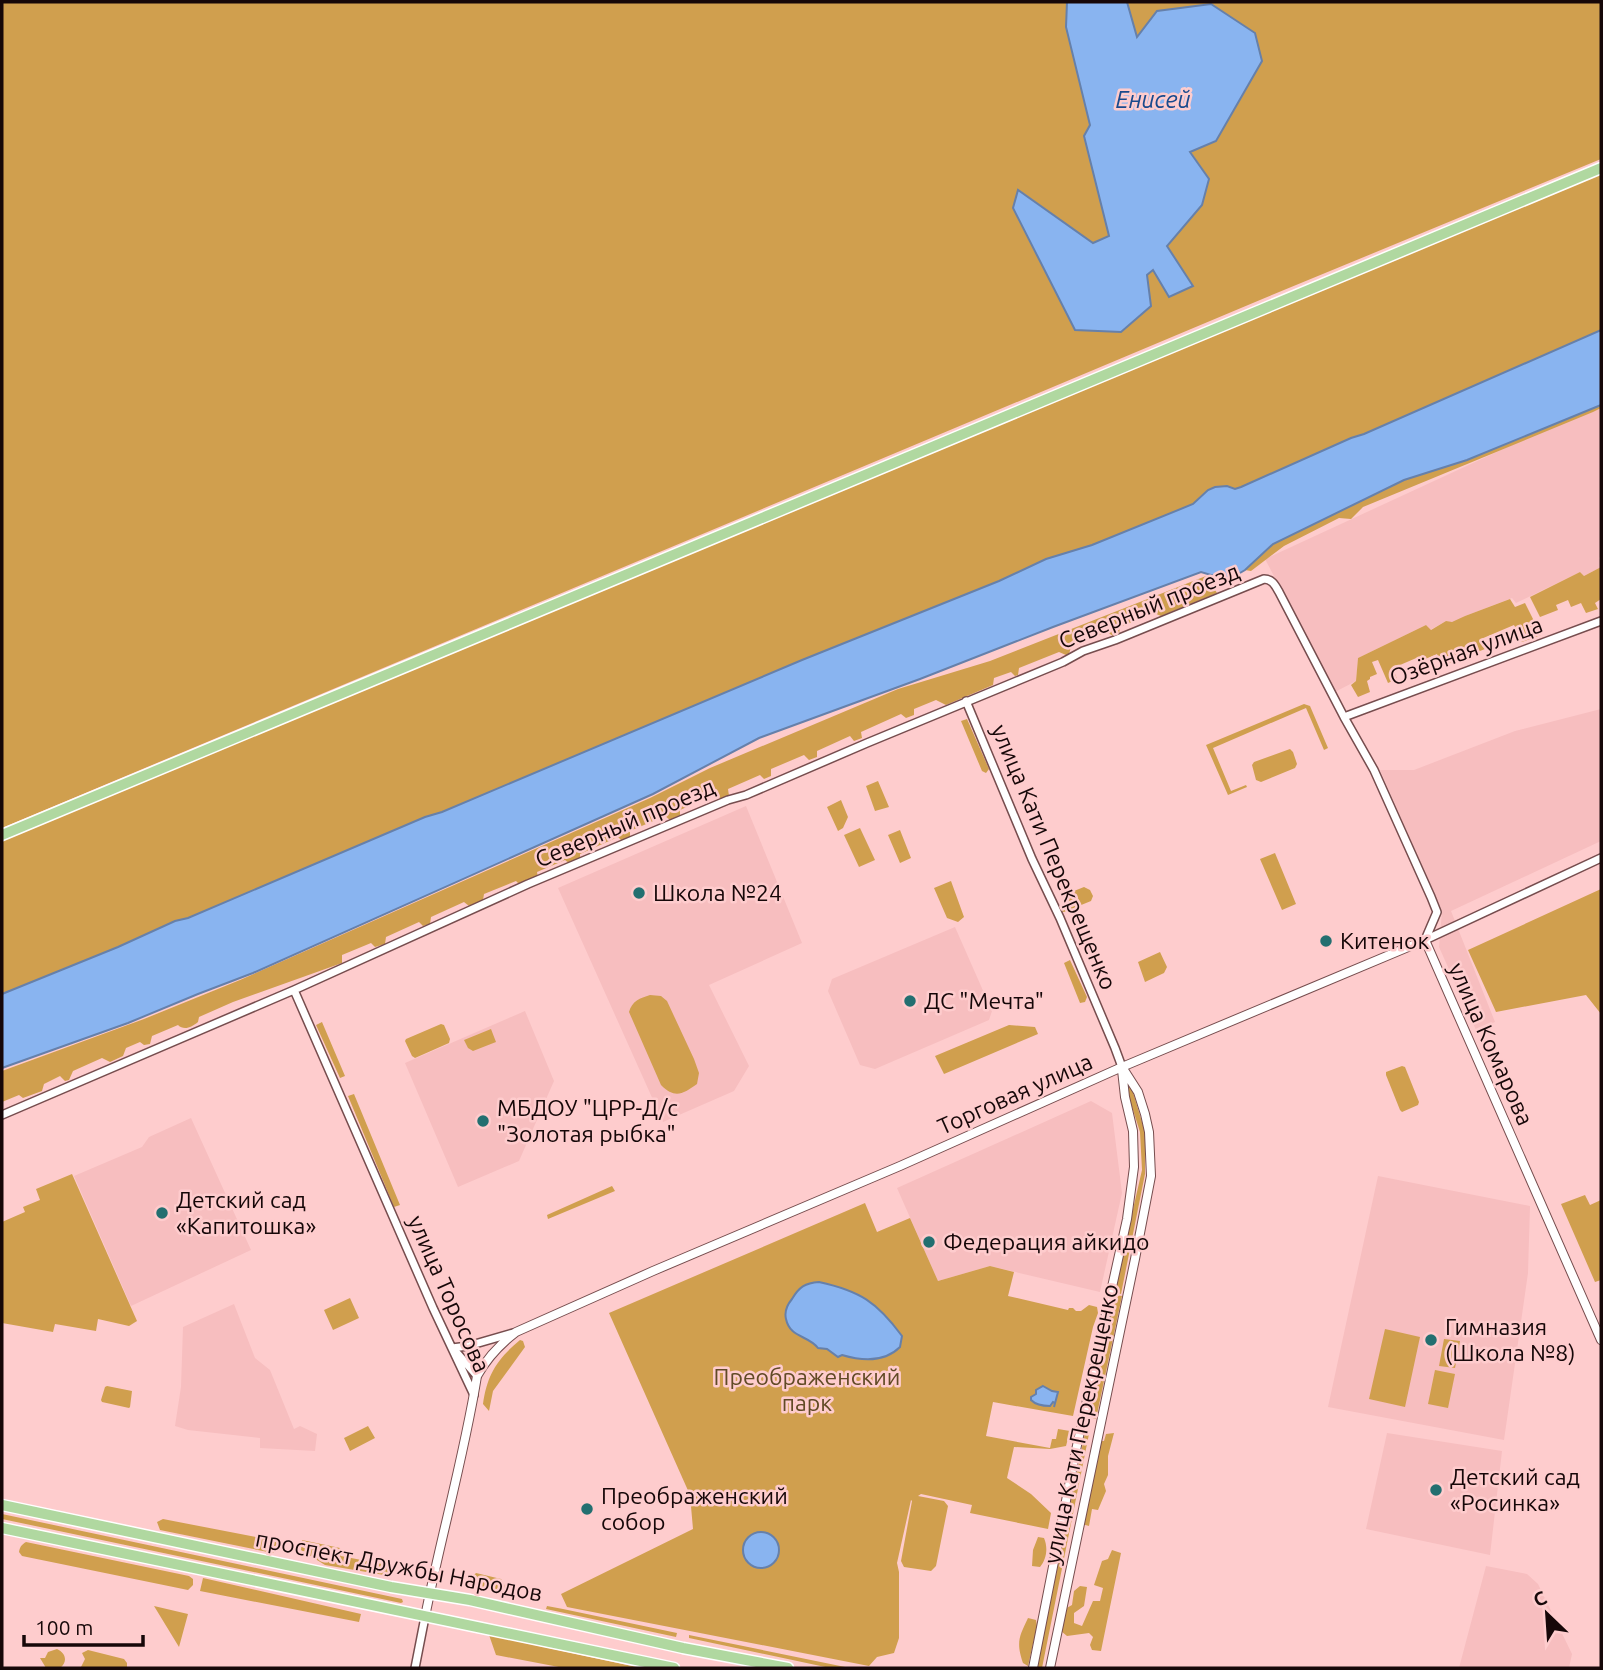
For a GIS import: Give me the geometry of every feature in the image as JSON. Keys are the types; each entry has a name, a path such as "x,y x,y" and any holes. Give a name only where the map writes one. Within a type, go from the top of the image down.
{"main road":[{"path":"2,835 1601,168"},
{"name":"проспект Дружбы Народов","path":"2,1505 788,1668"},
{"name":"проспект Дружбы Народов","path":"2,1528 674,1668"}],"street":[{"name":"Северный проезд","path":"2,1115 294,990 527,884 728,800 746,795 1063,662 1083,651 1264,579 1274,583 1344,717"},
{"name":"Озёрная улица","path":"1344,717 1601,621"},
{"name":"улица Кати Перекрещенко","path":"966,701 1122,1067 1138,1092 1149,1132 1151,1176 1049,1668"},
{"path":"1344,717 1374,770 1437,912 1424,940"},
{"name":"Торговая улица","path":"474,1395 477,1376 485,1362 499,1345 516,1332 1122,1067 1424,940 1601,858"},
{"name":"улица Комарова","path":"1424,940 1601,1340"},
{"name":"улица Торосова","path":"294,990 433,1308 474,1395 429,1593 415,1668"},
{"name":"улица Кати Перекрещенко","path":"1033,1668 1076,1450 1127,1219 1134,1167 1133,1131 1125,1097 1122,1067"},
{"path":"453,1349 516,1332"},
{"path":"453,1349 477,1376"},
{"path":"463,1371 477,1376"}],"shaded area":[{"path":"1601,404 1601,567 1584,576 1580,572 1516,603 1512,598 1452,623 1446,621 1430,630 1426,625 1358,658 1356,681 1335,692 1265,559"},
{"path":"1601,709 1601,841 1451,911 1495,1022 1476,1030 1439,947 1442,911 1380,770 1414,770 1515,731"},
{"path":"746,806 802,943 709,985 749,1066 734,1091 663,1122 558,888"},
{"name":"ДС \"Мечта\"","path":"955,927 992,1011 989,1020 875,1069 860,1065 828,991 832,979"},
{"name":"МБДОУ \"ЦРР-Д/с \"Золотая рыбка\"","path":"525,1011 554,1081 519,1161 458,1187 405,1063"},
{"path":"1091,1101 1112,1113 1122,1193 1100,1292 990,1266 938,1281 897,1188"},
{"name":"Детский сад «Капитошка»","path":"191,1118 251,1250 131,1306 74,1176 142,1147 149,1137"},
{"name":"Гимназия (Школа №8)","path":"1378,1176 1530,1206 1528,1273 1504,1440 1328,1407"},
{"path":"234,1304 255,1358 270,1370 294,1429 300,1426 317,1434 315,1451 260,1448 260,1438 188,1430 175,1426 181,1387 183,1327"},
{"name":"Детский сад «Росинка»","path":"1387,1433 1502,1451 1490,1555 1366,1529"},
{"path":"1486,1566 1527,1574 1538,1584 1572,1654 1569,1668 1459,1668"}],"green space":[{"path":"2,2 1067,2 1066,27 1090,126 1084,136 1109,236 1093,243 1019,190 1013,208 1147,274 1154,269 1167,246 1202,205 1209,179 1190,151 1137,38 1127,2 1601,2 1601,159 2,828"},
{"path":"1601,174 1601,330 1241,488 1215,487 1193,504 1092,545 1046,559 999,581 802,660 2,994 2,840"},
{"path":"1601,405 1601,408 1593,412 1363,507 1351,519 1339,518 1284,546 1251,571 1245,570 1273,544 1404,480 1467,460"},
{"path":"1601,567 1601,599 1595,603 1598,609 1586,613 1581,603 1571,607 1568,600 1556,605 1558,610 1540,617 1530,597 1580,572 1584,576"},
{"path":"1206,576 1217,593 1161,616 1154,613 1120,627 1119,634 1113,636 1107,632 1071,647 1069,654 1059,652 1019,668 1018,675 1015,676 1011,672 994,678 993,685 946,705 936,700 914,709 914,715 906,718 901,714 861,732 862,738 854,741 850,736 817,751 817,757 809,760 804,755 771,769 771,776 764,779 760,775 728,789 729,796 721,799 716,794 680,810 680,815 670,820 665,816 630,831 630,838 622,841 618,837 580,854 580,860 570,864 565,860 537,872 538,878 520,885 516,881 484,894 483,900 469,906 464,902 431,917 430,924 423,926 419,922 386,937 385,944 375,947 371,943 342,955 342,963 233,1002 199,1017 198,1022 191,1027 183,1028 178,1025 152,1036 150,1044 144,1045 140,1042 126,1048 123,1056 110,1062 102,1058 73,1071 69,1080 65,1081 60,1076 44,1084 42,1091 23,1098 19,1095 2,1102 2,1071 144,1019 240,980 650,798 710,768 898,689 990,661"},
{"path":"1510,599 1515,607 1525,603 1541,635 1522,642 1514,625 1481,639 1485,649 1442,666 1437,654 1423,660 1421,656 1393,668 1397,679 1388,683 1378,660 1372,662 1377,674 1367,681 1370,692 1358,697 1351,685 1356,681 1358,658 1426,625 1431,630 1446,621 1452,622"},
{"path":"1304,704 1310,706 1328,748 1324,750 1306,708 1213,748 1231,791 1246,785 1247,787 1228,795 1206,745"},
{"path":"967,719 989,769 986,773 982,771 961,721"},
{"path":"1290,749 1297,764 1295,768 1261,782 1256,780 1252,765 1254,762"},
{"path":"878,781 889,807 875,811 866,786"},
{"path":"841,800 848,817 843,828 838,831 827,807"},
{"path":"860,828 875,860 859,867 844,835"},
{"path":"900,830 911,858 900,863 888,835"},
{"path":"1275,853 1296,904 1282,910 1260,859"},
{"path":"951,881 964,917 958,922 947,918 934,888"},
{"path":"1084,887 1090,890 1093,896 1091,901 1064,912 1059,911 1066,899 1064,895"},
{"path":"1601,889 1601,1014 1586,995 1496,1012 1468,950"},
{"path":"1160,952 1167,967 1164,973 1145,982 1138,962"},
{"path":"1070,960 1087,997 1085,1002 1080,1003 1064,963"},
{"path":"650,995 661,996 667,1001 699,1073 697,1084 679,1094 661,1085 629,1012 632,1005"},
{"path":"322,1022 345,1076 340,1078 316,1025"},
{"path":"441,1024 450,1039 449,1043 415,1058 412,1056 406,1039"},
{"path":"1009,1025 1035,1027 1038,1034 944,1074 935,1056"},
{"path":"491,1029 496,1042 473,1051 468,1048 464,1040"},
{"path":"1405,1067 1419,1102 1402,1112 1386,1072"},
{"path":"1127,1085 1132,1089 1145,1132 1145,1174 1121,1294 1114,1292 1142,1170 1140,1132"},
{"path":"354,1094 400,1205 394,1207 348,1096"},
{"path":"72,1174 137,1321 129,1326 98,1319 96,1331 55,1324 53,1332 2,1323 2,1222 25,1212 23,1207 40,1200 36,1189"},
{"path":"612,1186 615,1191 548,1219 547,1215"},
{"path":"1585,1195 1590,1205 1601,1200 1601,1280 1595,1282 1561,1204"},
{"name":"Преображенский парк","path":"865,1203 877,1232 910,1218 938,1281 990,1266 1014,1272 1008,1296 1068,1310 1073,1308 1076,1311 1089,1305 1097,1307 1098,1313 1073,1416 993,1402 986,1436 1050,1448 1058,1429 1070,1431 1066,1446 1050,1449 1014,1447 1007,1478 1031,1494 1051,1513 1048,1529 970,1513 972,1505 921,1494 918,1496 944,1501 948,1506 936,1566 931,1571 904,1567 901,1561 911,1500 897,1563 899,1638 894,1653 877,1657 869,1666 567,1607 561,1594 693,1529 690,1495 609,1313"},
{"path":"1114,1295 1122,1296 1096,1419 1089,1417"},
{"path":"350,1298 359,1318 333,1330 324,1310"},
{"path":"1385,1329 1420,1337 1405,1407 1369,1399"},
{"path":"1444,1339 1460,1341 1455,1368 1439,1366"},
{"path":"520,1340 525,1347 493,1391 489,1411 483,1404 490,1376 499,1361"},
{"path":"1435,1370 1455,1374 1448,1408 1428,1404"},
{"path":"107,1386 132,1391 130,1407 102,1402"},
{"path":"368,1426 375,1438 350,1451 344,1438"},
{"path":"1085,1433 1089,1434 1042,1668 1037,1668"},
{"path":"1114,1433 1108,1456 1108,1475 1104,1484 1106,1491 1098,1510 1092,1509 1089,1526 1082,1524 1099,1441 1104,1441 1106,1434"},
{"path":"2,1514 402,1599 403,1602 2,1519"},
{"path":"163,1519 276,1541 279,1548 273,1553 160,1530 157,1522"},
{"path":"1038,1537 1044,1538 1046,1549 1040,1567 1032,1566 1033,1550"},
{"path":"302,1540 340,1548 341,1556 397,1567 384,1575 325,1565 301,1550"},
{"path":"26,1542 189,1576 193,1579 193,1585 188,1590 22,1556 19,1552"},
{"path":"1112,1550 1121,1553 1101,1651 1092,1650 1090,1645 1093,1637 1089,1633 1067,1636 1061,1631 1063,1610 1072,1605 1074,1591 1080,1586 1087,1587 1084,1606 1074,1613 1074,1623 1082,1626 1093,1601 1100,1601 1103,1588 1094,1585 1102,1561 1108,1559"},
{"path":"476,1573 501,1579 509,1593 481,1588 471,1578"},
{"path":"203,1578 361,1614 359,1622 200,1591"},
{"path":"154,1606 188,1614 179,1647"},
{"path":"547,1606 677,1633 676,1637 546,1609"},
{"path":"1028,1618 1036,1620 1037,1626 1028,1666 1023,1663 1019,1645"},
{"path":"489,1635 641,1668 564,1668 496,1655"},
{"path":"689,1635 850,1668 830,1668 689,1638"},
{"path":"57,1649 64,1655 64,1663 60,1668 46,1668 40,1658 45,1658 48,1652"},
{"path":"88,1650 124,1659 127,1667 81,1667 85,1659 82,1653"}],"water":[{"name":"Енисей","path":"1067,2 1127,2 1137,37 1157,11 1211,4 1255,33 1262,61 1216,141 1190,152 1209,179 1202,205 1167,246 1193,286 1169,297 1153,270 1147,275 1151,306 1121,332 1075,330 1013,208 1018,190 1093,243 1109,236 1084,136 1090,125 1066,27"},
{"path":"1601,330 1601,405 1467,460 1404,480 1273,544 1245,570 1228,580 1201,572 759,738 653,794 253,973 128,1023 2,1068 2,994 802,660 999,581 1046,559 1092,545 1193,504 1215,487 1241,487"},
{"path":"819,1282 846,1289 876,1306 902,1336 900,1347 880,1358 838,1357 827,1349 818,1348 791,1330 785,1313 787,1306 803,1286"},
{"path":"1043,1386 1058,1392 1054,1407 1053,1402 1050,1406 1045,1406 1031,1400 1036,1390"},
{"path":"761,1532 774,1537 779,1550 774,1563 761,1568 748,1563 743,1550 748,1537"}],"place":[{"name":"Школа №24","path":"639,893"},
{"name":"Китенок","path":"1326,941"},
{"name":"ДС \"Мечта\"","path":"910,1001"},
{"name":"МБДОУ \"ЦРР-Д/с \"Золотая рыбка\"","path":"483,1121"},
{"name":"Детский сад «Капитошка»","path":"162,1213"},
{"name":"Федерация айкидо","path":"929,1242"},
{"name":"Гимназия (Школа №8)","path":"1431,1340"},
{"name":"Детский сад «Росинка»","path":"1436,1490"},
{"name":"Преображенский собор","path":"587,1509"}]}
